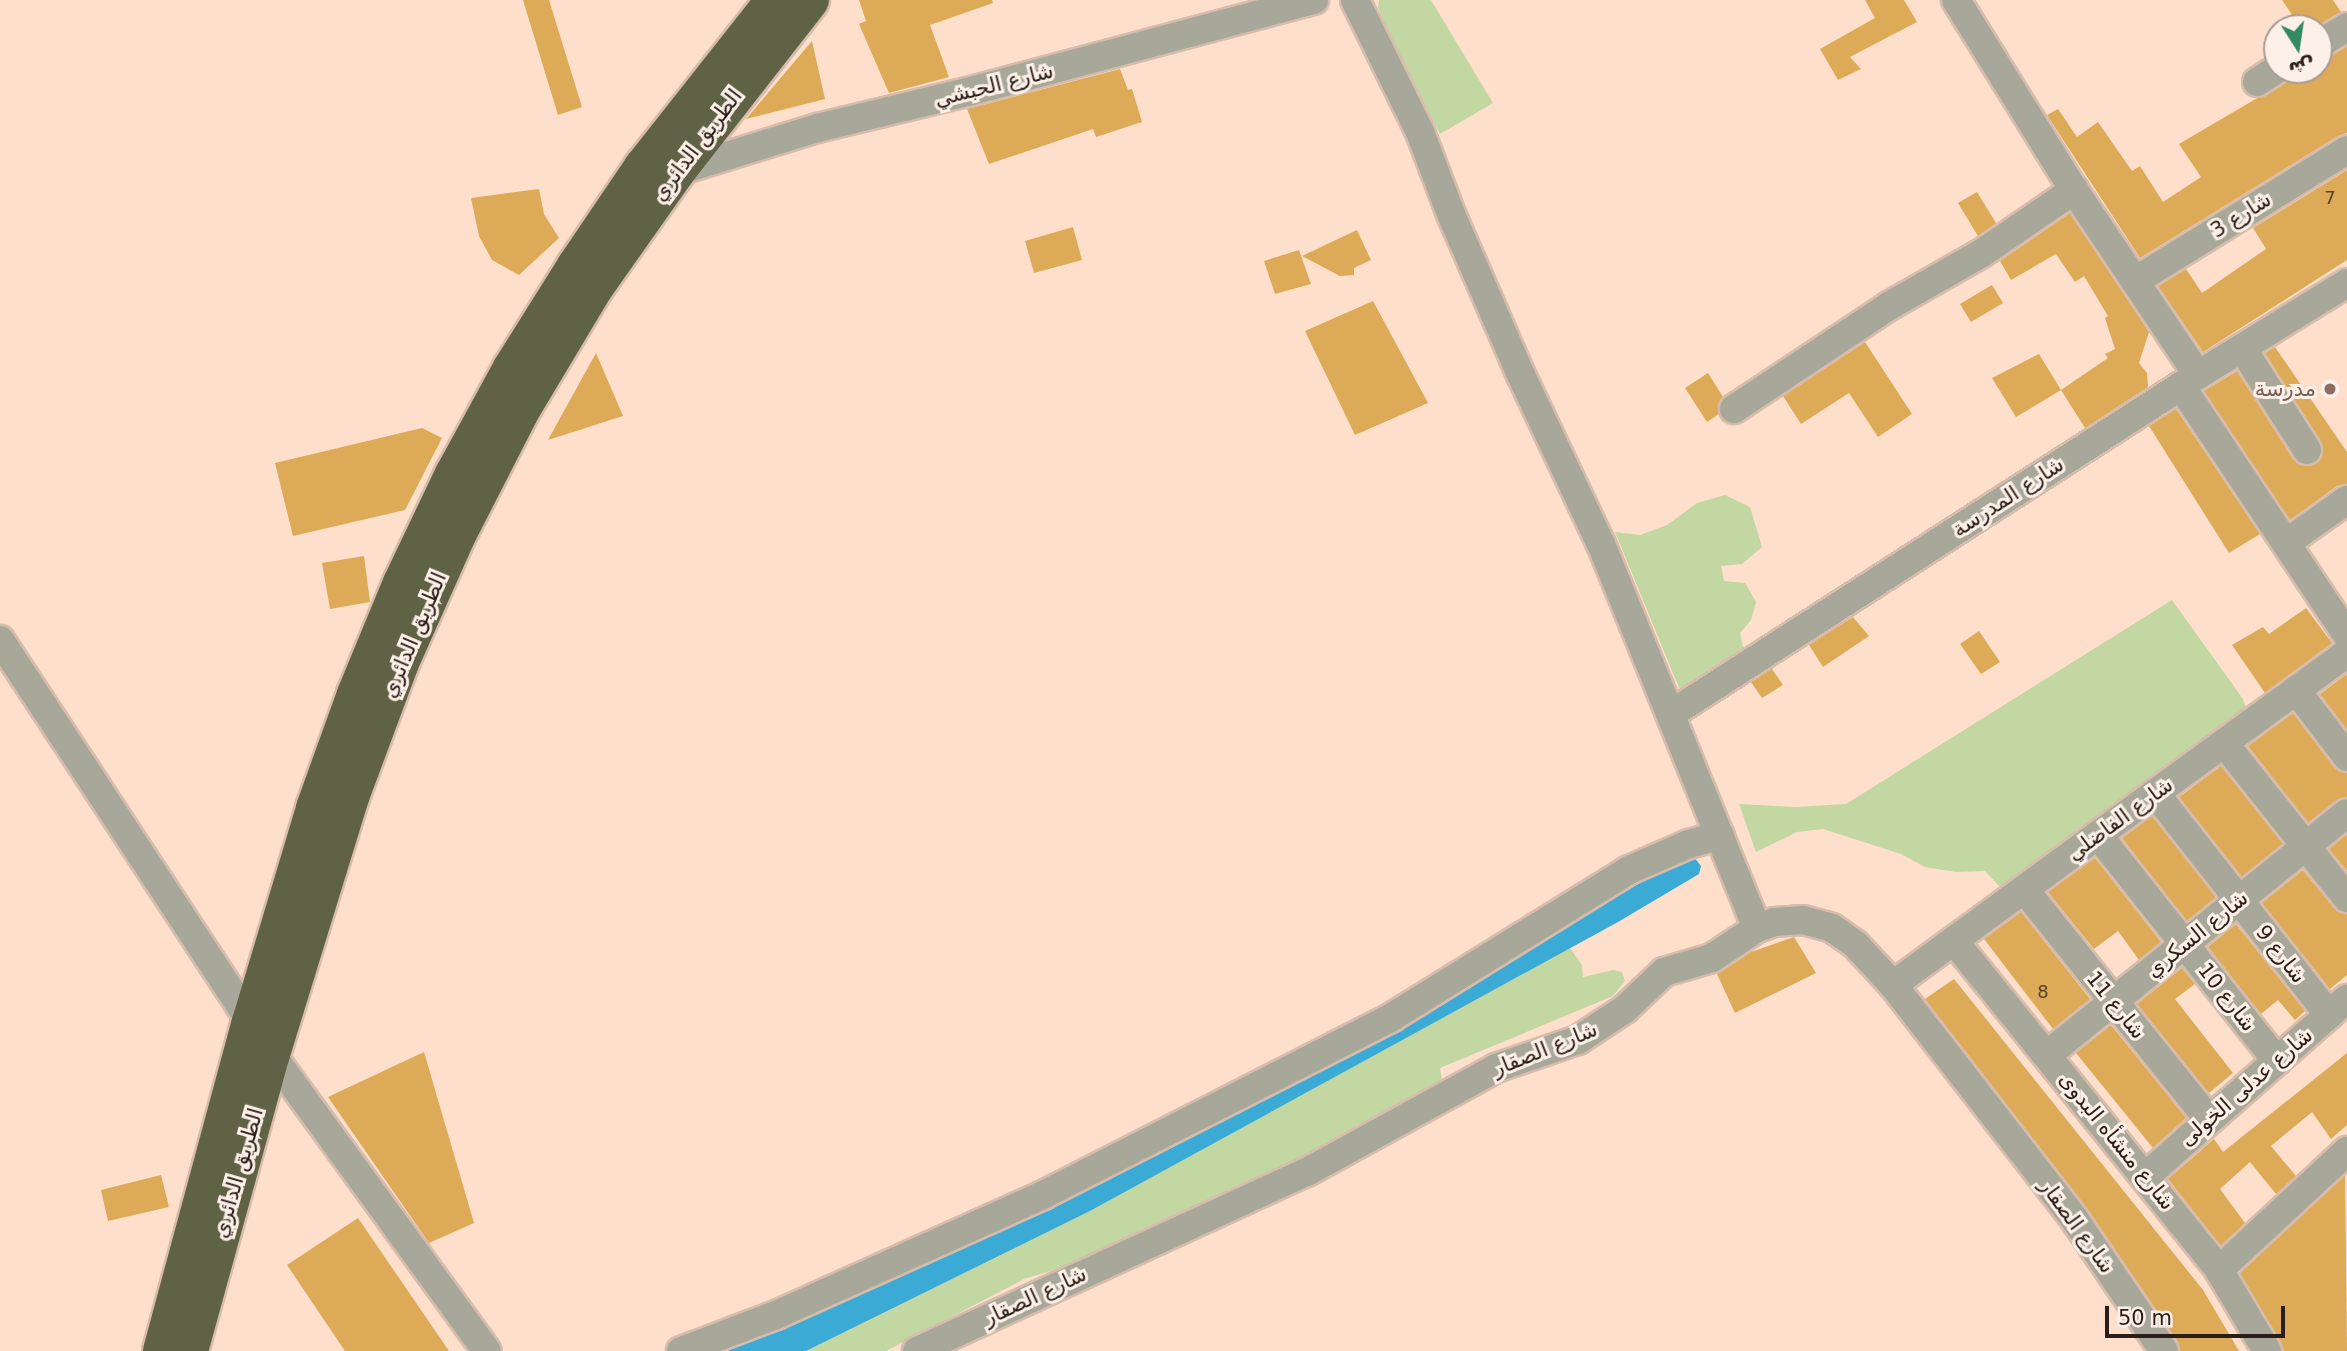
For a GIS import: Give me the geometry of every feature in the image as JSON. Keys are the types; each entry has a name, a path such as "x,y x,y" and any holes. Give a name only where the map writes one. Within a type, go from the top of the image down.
{"highway":[{"name":"الطريق الدائري","path":"189,1351 315,808 356,694 402,583 454,474 512,368 576,266 643,167 775,0"},
{"name":"الطريق الدائري","path":"162,1351 261,1038 400,665 457,535 521,410 594,288 674,173 810,0"}],"street":[{"name":"شارع الحبشي","path":"674,173 817,128 971,91 1314,0"},
{"path":"1355,0 1420,132 1451,214 1520,373 1601,544 1757,928"},
{"path":"1956,0 2074,190 2135,281 2286,543 2347,635"},
{"name":"شارع 3","path":"2135,281 2347,150"},
{"path":"1734,409 1889,306 1982,253 2074,190"},
{"name":"شارع المدرسة","path":"1671,714 2190,380 2347,283"},
{"path":"2242,348 2307,450"},
{"path":"2286,543 2347,500"},
{"path":"0,640 261,1038 487,1351"},
{"name":"شارع الفاضلي","path":"1893,985 2347,653"},
{"path":"2296,690 2347,757"},
{"path":"2224,743 2347,898"},
{"name":"شارع 9","path":"2155,793 2239,900 2338,1007"},
{"name":"شارع السكري","path":"2047,1055 2347,813"},
{"path":"681,1351 776,1315 1043,1195 1392,1017 1629,870 1689,844 1720,835"},
{"name":"شارع 10","path":"2098,835 2277,1061"},
{"name":"شارع 11","path":"2024,889 2209,1120"},
{"name":"شارع الصقار","path":"917,1351 1307,1172 1496,1068 1578,1040 1625,1009 1664,972 1713,958 1757,928 1774,922 1803,920 1832,928 1856,945 1893,985 2075,1220 2164,1351"},
{"name":"شارع منشأه البدوى","path":"1954,941 2146,1175 2219,1270 2267,1351"},
{"name":"شارع عدلى الخولى","path":"2146,1175 2338,1007"},
{"path":"2219,1270 2344,1161"}],"green space":[{"path":"1379,0 1431,0 1493,103 1440,134 1390,38 1378,7"},
{"path":"1725,495 1750,507 1762,547 1742,564 1721,566 1724,581 1745,583 1756,602 1751,620 1740,633 1745,655 1682,695 1615,532 1640,535 1667,525 1697,503"},
{"path":"2172,600 2243,699 2249,717 2001,888 1985,871 1956,872 1925,867 1901,854 1823,829 1797,832 1756,852 1739,804 1795,807 1846,804"},
{"path":"1570,948 1582,965 1583,977 1613,970 1622,972 1625,981 1613,996 1440,1068 1442,1080 1291,1164 1100,1256 1024,1279 886,1351 806,1351 1090,1211"}],"water":[{"path":"1694,857 1701,866 1699,874 1618,922 1090,1211 806,1351 725,1351 963,1243 1320,1063 1679,861"}],"building":[{"path":"523,0 549,0 582,107 558,115"},
{"path":"859,0 992,0 993,3 930,25 949,77 889,93 859,24 866,21"},
{"path":"1865,0 1904,0 1917,22 1850,57 1861,69 1838,80 1820,49 1875,18"},
{"path":"2282,0 2333,0 2341,12 2333,17 2333,14 2292,14"},
{"path":"812,41 825,99 746,119"},
{"path":"2347,46 2347,133 2140,258 2047,115 2058,109 2077,137 2098,122 2132,171 2140,166 2163,202 2201,177 2179,144 2281,84 2333,84 2333,54"},
{"path":"1120,69 1128,90 1132,89 1142,122 1096,137 1093,129 989,164 967,109"},
{"path":"2347,170 2347,260 2203,352 2158,286 2186,269 2202,293 2266,249 2253,228"},
{"path":"539,189 544,214 559,238 519,275 492,260 479,236 471,198"},
{"path":"1977,192 1996,223 1978,236 1958,203"},
{"path":"2070,213 2149,332 2139,363 2147,373 2148,387 2085,428 2061,390 2108,358 2105,354 2115,349 2105,318 2108,316 2084,276 2075,282 2056,254 2011,280 2000,261"},
{"path":"1073,227 1082,260 1034,273 1025,241"},
{"path":"1357,230 1371,260 1354,268 1354,275 1340,276 1302,256"},
{"path":"1299,250 1311,284 1275,294 1264,261"},
{"path":"1992,285 2003,303 1971,322 1960,304"},
{"path":"1373,301 1428,403 1355,435 1305,331"},
{"path":"1865,342 1912,414 1878,437 1849,393 1801,424 1783,396"},
{"path":"2275,347 2347,452 2347,484 2337,486 2290,520 2204,391 2237,371 2293,459 2300,465 2315,464 2322,457 2321,442 2265,353"},
{"path":"596,353 623,416 548,440"},
{"path":"2039,354 2061,390 2016,417 1992,378"},
{"path":"1708,373 1723,397 1719,402 1719,414 1707,422 1685,388"},
{"path":"2176,409 2260,534 2229,553 2149,426"},
{"path":"422,428 442,438 405,510 293,536 275,463"},
{"path":"364,556 370,602 330,609 322,563"},
{"path":"2306,608 2332,643 2265,693 2232,645 2263,627 2269,634"},
{"path":"1853,617 1869,636 1823,667 1809,645"},
{"path":"1979,631 2000,662 1981,674 1960,644"},
{"path":"1772,669 1783,685 1762,698 1751,682"},
{"path":"2347,674 2347,730 2320,694"},
{"path":"2293,713 2334,767 2347,773 2347,797 2337,800 2308,823 2248,746"},
{"path":"2221,766 2283,844 2242,877 2179,797"},
{"path":"2152,816 2216,897 2187,921 2122,838"},
{"path":"2347,834 2347,871 2329,849"},
{"path":"2095,858 2161,942 2139,960 2118,931 2094,949 2048,892"},
{"path":"2303,870 2334,908 2347,914 2347,975 2330,989 2262,903"},
{"path":"2021,912 2090,999 2053,1029 1984,939"},
{"path":"2236,924 2305,1011 2295,1020 2278,1000 2261,1014 2208,947"},
{"path":"1794,937 1816,973 1735,1013 1717,974 1751,952"},
{"path":"2182,968 2195,984 2175,999 2233,1073 2209,1093 2137,1004"},
{"path":"1954,979 2203,1290 2239,1351 2180,1351 2178,1342 2089,1211 1925,999"},
{"path":"2111,1025 2186,1118 2153,1148 2076,1053"},
{"path":"424,1052 474,1223 429,1243 328,1097"},
{"path":"2347,1053 2347,1125 2331,1139 2312,1112 2271,1146 2296,1176 2276,1194 2250,1162 2220,1189 2245,1223 2221,1246 2168,1179 2214,1139 2223,1152"},
{"path":"161,1175 169,1207 108,1221 101,1190"},
{"path":"2345,1175 2347,1351 2284,1351 2240,1273"},
{"path":"358,1218 449,1351 345,1351 287,1265"}],"place":[{"name":"مدرسة","path":"2330,389"}]}
